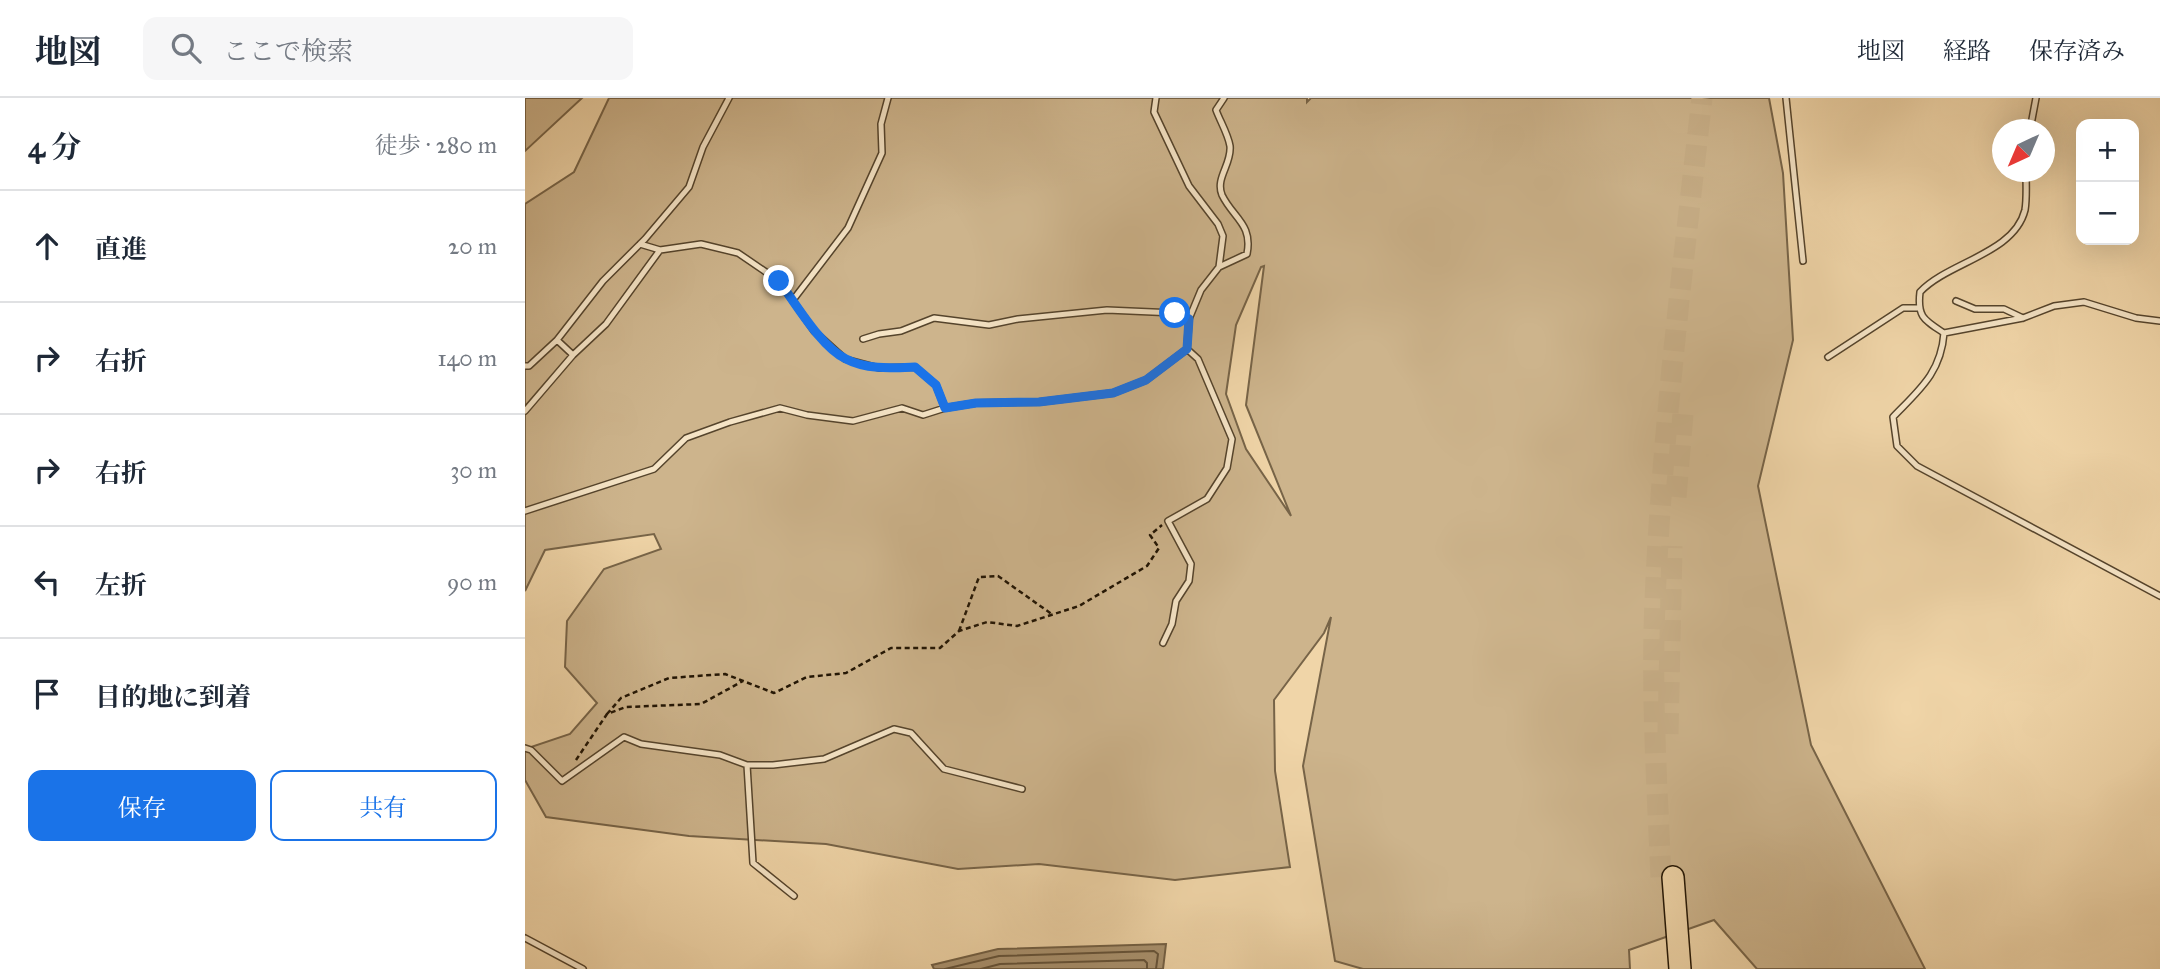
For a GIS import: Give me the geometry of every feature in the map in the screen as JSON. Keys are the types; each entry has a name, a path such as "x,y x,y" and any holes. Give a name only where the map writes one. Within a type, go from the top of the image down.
{"highway":[{"path":"1670,969 1667,877 1680,969"}],"lane":[{"path":"525,366 529,366 558,340 603,281 640,244 689,187 703,147 729,98"},
{"path":"793,300 848,228 883,153 881,124 888,98"},
{"path":"1156,98 1154,111 1189,186 1218,224 1223,236 1219,267"},
{"path":"525,511 655,469 686,438 780,408 807,415 853,421 902,408 923,415 976,403 1039,402 1113,393 1146,380 1187,349 1189,319 1201,290 1219,267 1247,254 1250,240 1242,222 1222,194 1221,180 1229,161 1230,147 1216,110 1224,98"},
{"path":"1786,98 1803,261"},
{"path":"2032,119 2036,98"},
{"path":"2026,182 2025,209 2020,221 1995,246 1928,283 1920,292 1918,308 1925,321 1944,333 2023,318 2054,306 2084,302 2136,318 2160,321"},
{"path":"640,244 660,250 701,244 738,253 779,281 814,331 845,359 879,368 915,367 936,385 945,408"},
{"path":"525,411 573,355 607,324 660,250"},
{"path":"1956,301 1975,309 2004,309 2023,318"},
{"path":"1828,357 1903,307 1918,308"},
{"path":"863,339 901,331 934,318 989,325 1018,319 1107,310 1175,313 1189,319"},
{"path":"1944,333 1943,354 1926,384 1893,417 1898,446 1917,466 2160,596"},
{"path":"558,340 573,355"},
{"path":"1164,643 1173,624 1176,601 1189,581 1191,564 1168,520 1207,499 1227,468 1232,439 1198,359 1187,349"},
{"path":"525,748 531,750 562,781 624,737 641,744 720,755 747,765 773,765 824,760 894,729 911,733 944,769 1022,789"},
{"path":"747,765 753,863 794,897"},
{"path":"525,938 583,969"}],"path":[{"path":"562,781 607,714 621,698 669,678 725,674 774,693 807,677 846,673 891,648 940,648 959,631 987,622 1017,626 1053,615 1079,606 1147,566 1159,548 1150,535 1168,520"},
{"path":"959,631 979,578 998,576 1053,615"},
{"path":"607,714 626,707 701,704 743,681"}],"shaded area":[{"path":"525,98 582,98 525,151"},
{"path":"609,98 1307,98 1307,102 1311,98 1769,98 1783,173 1793,340 1758,486 1811,745 1925,969 1757,969 1714,920 1629,950 1630,969 1363,969 1335,961 1303,766 1331,617 1324,633 1274,700 1275,771 1290,867 1175,880 1039,864 958,869 826,844 689,836 546,817 525,780 525,749 570,734 597,703 565,667 567,621 604,569 661,549 654,534 545,550 525,591 525,204 574,172","holes":["1264,266 1246,405 1291,516 1246,449 1226,394 1236,325 1261,267"]}],"water":[{"path":"1166,944 1163,969 934,969 932,965 998,949"}],"tunnel":[{"path":"1661,877 1654,670 1658,538 1674,349 1702,98"},
{"path":"1676,497 1683,414"},
{"path":"1668,734 1672,546"}],"route":[{"path":"779,281 814,331 845,359 879,368 915,367 936,385 945,408 976,403 1039,402 1113,393 1146,380 1187,349 1189,319 1175,313"}]}
